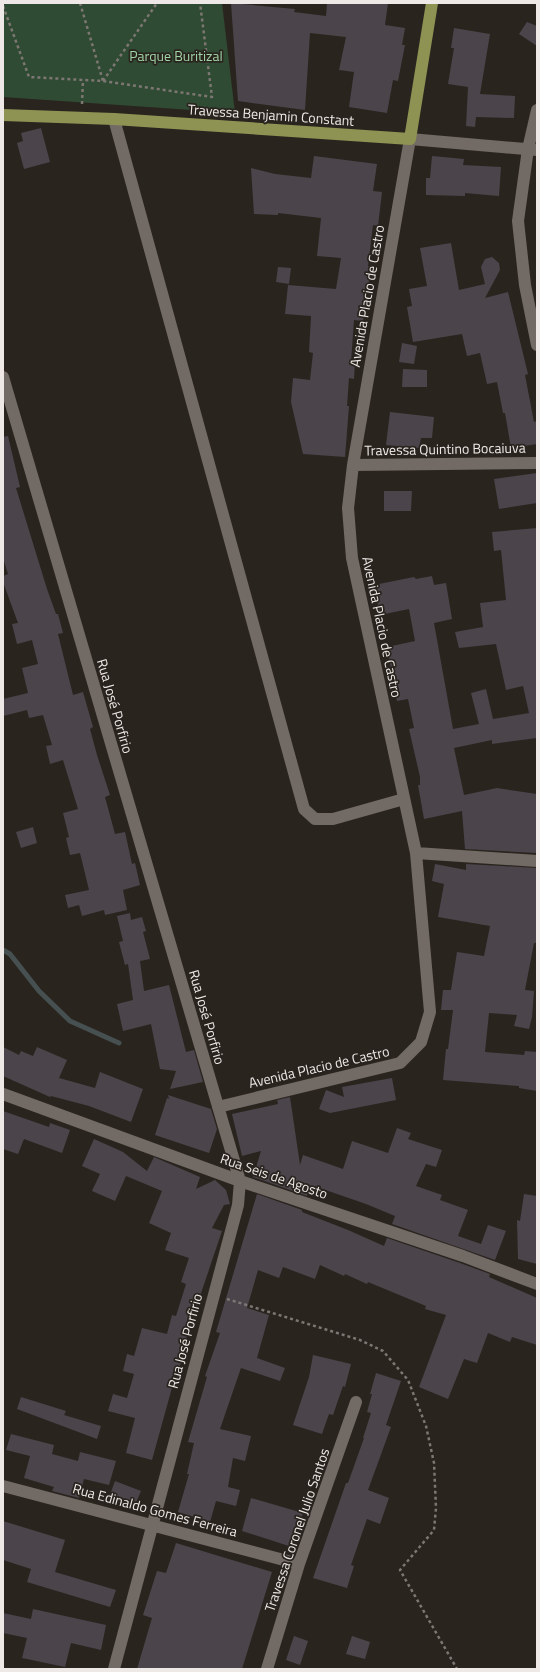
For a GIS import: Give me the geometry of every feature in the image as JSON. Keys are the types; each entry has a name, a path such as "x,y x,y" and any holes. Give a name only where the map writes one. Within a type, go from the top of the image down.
{"main road":[{"name":"Avenida Placio de Castro","path":"410,139 432,3"},
{"name":"Travessa Benjamin Constant","path":"3,115 114,119 410,139"}],"street":[{"path":"537,110 532,150 518,221 525,285 537,345"},
{"path":"114,119 304,810 315,819 333,819 404,799"},
{"name":"Travessa Benjamin Constant","path":"410,139 532,150"},
{"name":"Avenida Placio de Castro","path":"218,1106 400,1063 421,1042 430,1012 416,853 352,558 348,508 353,464 410,139"},
{"name":"Rua José Porfirio","path":"3,377 240,1181 238,1205 114,1669"},
{"name":"Travessa Quintino Bocaiuva","path":"353,464 537,462"},
{"path":"416,853 537,861"},
{"name":"Rua Seis de Agosto","path":"3,1094 240,1181 463,1256 537,1284"},
{"name":"Travessa Coronel Julio Santos","path":"267,1669 299,1564 356,1402"},
{"name":"Rua Edinaldo Gomes Ferreira","path":"3,1486 152,1524 299,1564"}],"path":[{"path":"80,3 103,81"},
{"path":"103,81 157,3"},
{"path":"3,6 29,77 103,81 212,96 200,3"},
{"path":"82,118 83,80"},
{"path":"213,1295 360,1340 383,1351 408,1380 426,1426 434,1463 436,1508 434,1530 400,1570 457,1669"}],"green space":[{"name":"Parque Buritizal","path":"3,3 222,3 235,113 3,97"}],"building":[{"path":"231,3 295,9 294,12 326,16 327,3 388,3 385,25 405,28 402,45 405,45 398,81 393,80 387,113 349,107 354,72 339,70 346,37 310,33 305,110 238,101"},
{"path":"527,22 537,26 537,46 519,34"},
{"path":"454,28 490,34 480,94 515,96 514,118 476,117 475,127 466,126 468,87 448,84 454,48 451,48"},
{"path":"41,128 50,162 24,169 17,143 23,141 21,133"},
{"path":"314,156 377,164 373,191 382,192 378,226 373,225 368,266 371,267 363,321 354,320 351,362 355,362 354,379 349,378 347,406 349,406 345,457 303,454 291,402 293,378 310,380 313,353 309,352 311,316 285,314 288,285 336,289 341,258 317,256 321,218 278,213 278,215 254,214 251,168 275,174 311,178"},
{"path":"432,156 464,159 463,165 501,167 499,196 465,193 465,196 426,195 426,178 430,178"},
{"path":"451,243 459,290 485,284 481,267 485,259 492,257 499,263 500,270 485,298 508,292 528,374 525,375 534,422 537,421 537,444 511,448 505,413 503,413 497,382 487,384 480,353 467,356 462,334 413,342 407,307 412,306 409,289 427,286 420,248"},
{"path":"278,267 291,268 289,284 276,282"},
{"path":"402,343 417,346 414,364 399,362"},
{"path":"403,369 427,370 427,387 402,387"},
{"path":"390,412 434,417 432,438 421,438 419,448 386,445"},
{"path":"8,436 20,487 16,488 47,589 56,614 58,614 63,633 58,634 73,695 83,692 93,727 90,729 110,795 105,797 115,834 125,832 132,864 135,863 140,885 123,890 127,910 105,915 104,910 82,916 79,905 68,908 65,895 89,890 80,853 70,855 66,838 69,837 63,813 78,809 63,760 50,764 46,746 52,745 43,715 29,718 27,710 3,716 3,699 28,693 22,668 38,664 32,640 17,644 12,624 18,623 3,582 3,576 8,574 3,558 3,437"},
{"path":"537,473 537,503 499,509 494,479"},
{"path":"384,491 412,491 411,511 384,511"},
{"path":"537,528 537,738 492,744 492,740 454,748 464,795 497,788 537,794 537,853 465,849 462,811 424,819 418,785 420,785 420,777 409,729 414,728 408,699 397,701 387,647 415,641 409,609 380,615 374,585 414,577 416,579 432,576 434,585 446,583 452,619 434,623 453,729 479,724 471,693 486,689 493,719 529,713 523,686 506,690 496,644 459,648 455,632 483,627 480,603 506,600 501,550 494,551 492,532"},
{"path":"33,827 37,843 21,848 16,832"},
{"path":"435,864 466,870 466,864 537,868 537,943 534,943 525,990 534,991 532,1017 529,1029 514,1026 517,1015 489,1013 485,1052 524,1055 525,1051 537,1052 537,1091 519,1088 519,1086 443,1080 446,1049 448,1049 453,1010 441,1010 443,990 451,990 457,952 484,956 490,926 438,917 444,884 432,881"},
{"path":"130,913 131,920 142,917 146,931 143,932 150,959 140,961 144,991 169,985 186,1052 194,1050 203,1082 170,1089 176,1071 160,1069 151,1024 123,1031 117,1004 133,1000 128,964 125,965 119,942 123,941 117,916"},
{"path":"3,1047 19,1055 21,1051 33,1056 37,1047 67,1060 59,1078 95,1088 100,1072 143,1089 131,1122 89,1106 50,1097 3,1076"},
{"path":"392,1078 396,1100 330,1113 319,1109 326,1090 344,1097 342,1087"},
{"path":"168,1095 211,1109 217,1129 209,1153 155,1135 167,1098 169,1099"},
{"path":"290,1097 300,1165 303,1155 343,1169 352,1141 388,1153 397,1128 411,1133 408,1139 442,1150 436,1167 426,1164 416,1186 442,1195 440,1200 468,1210 458,1236 481,1244 488,1225 506,1231 495,1260 392,1224 395,1216 314,1186 313,1191 309,1189 307,1196 253,1177 261,1151 242,1156 232,1114 278,1104 277,1100"},
{"path":"3,1111 49,1127 50,1123 70,1130 62,1153 24,1139 18,1154 3,1149"},
{"path":"94,1139 123,1152 147,1171 154,1157 200,1177 196,1189 215,1180 226,1190 230,1204 224,1205 212,1228 222,1231 194,1314 192,1314 180,1366 178,1366 152,1460 126,1453 135,1418 108,1411 113,1394 127,1398 134,1374 123,1371 127,1354 134,1356 142,1328 167,1334 172,1315 176,1316 186,1284 181,1282 189,1258 165,1250 171,1233 149,1223 162,1191 126,1176 115,1201 92,1191 100,1174 82,1166"},
{"path":"257,1194 302,1210 302,1212 384,1246 387,1238 490,1274 489,1277 537,1298 537,1345 512,1337 510,1342 488,1333 477,1363 464,1359 448,1399 419,1387 446,1315 425,1309 426,1306 368,1282 367,1284 345,1274 344,1276 320,1265 315,1279 283,1267 279,1278 258,1270 247,1308 269,1315 257,1358 285,1368 280,1381 241,1368 220,1429 251,1436 245,1461 233,1458 228,1487 240,1490 236,1506 216,1501 210,1522 178,1512 189,1474 187,1474 194,1443 188,1442 207,1377 205,1376 220,1333 216,1332"},
{"path":"524,1194 537,1196 537,1264 518,1259 517,1220 520,1221"},
{"path":"313,1355 351,1364 345,1387 343,1386 333,1415 329,1414 322,1434 293,1425 309,1377"},
{"path":"376,1373 401,1381 386,1425 391,1427 368,1490 389,1498 380,1524 367,1519 351,1565 354,1566 347,1588 313,1578 346,1483 348,1483 364,1438 371,1413 367,1412"},
{"path":"21,1397 66,1411 64,1415 101,1426 97,1439 17,1409"},
{"path":"11,1434 54,1445 52,1454 78,1461 80,1452 116,1461 109,1485 84,1479 79,1498 52,1491 54,1487 24,1478 30,1456 6,1450"},
{"path":"115,1481 141,1491 133,1510 108,1500"},
{"path":"251,1498 303,1513 292,1547 242,1531"},
{"path":"3,1521 65,1540 55,1572 116,1590 110,1607 27,1582 31,1569 3,1560"},
{"path":"176,1543 272,1572 242,1669 137,1669 152,1618 143,1615 157,1571 166,1573"},
{"path":"33,1609 106,1625 101,1650 71,1643 65,1667 22,1658 27,1638 3,1633 3,1613 31,1619"},
{"path":"294,1636 308,1641 300,1665 286,1660"},
{"path":"352,1636 370,1642 365,1659 346,1654"}],"waterway":[{"path":"3,950 10,954 39,991 70,1021 119,1043"}]}
